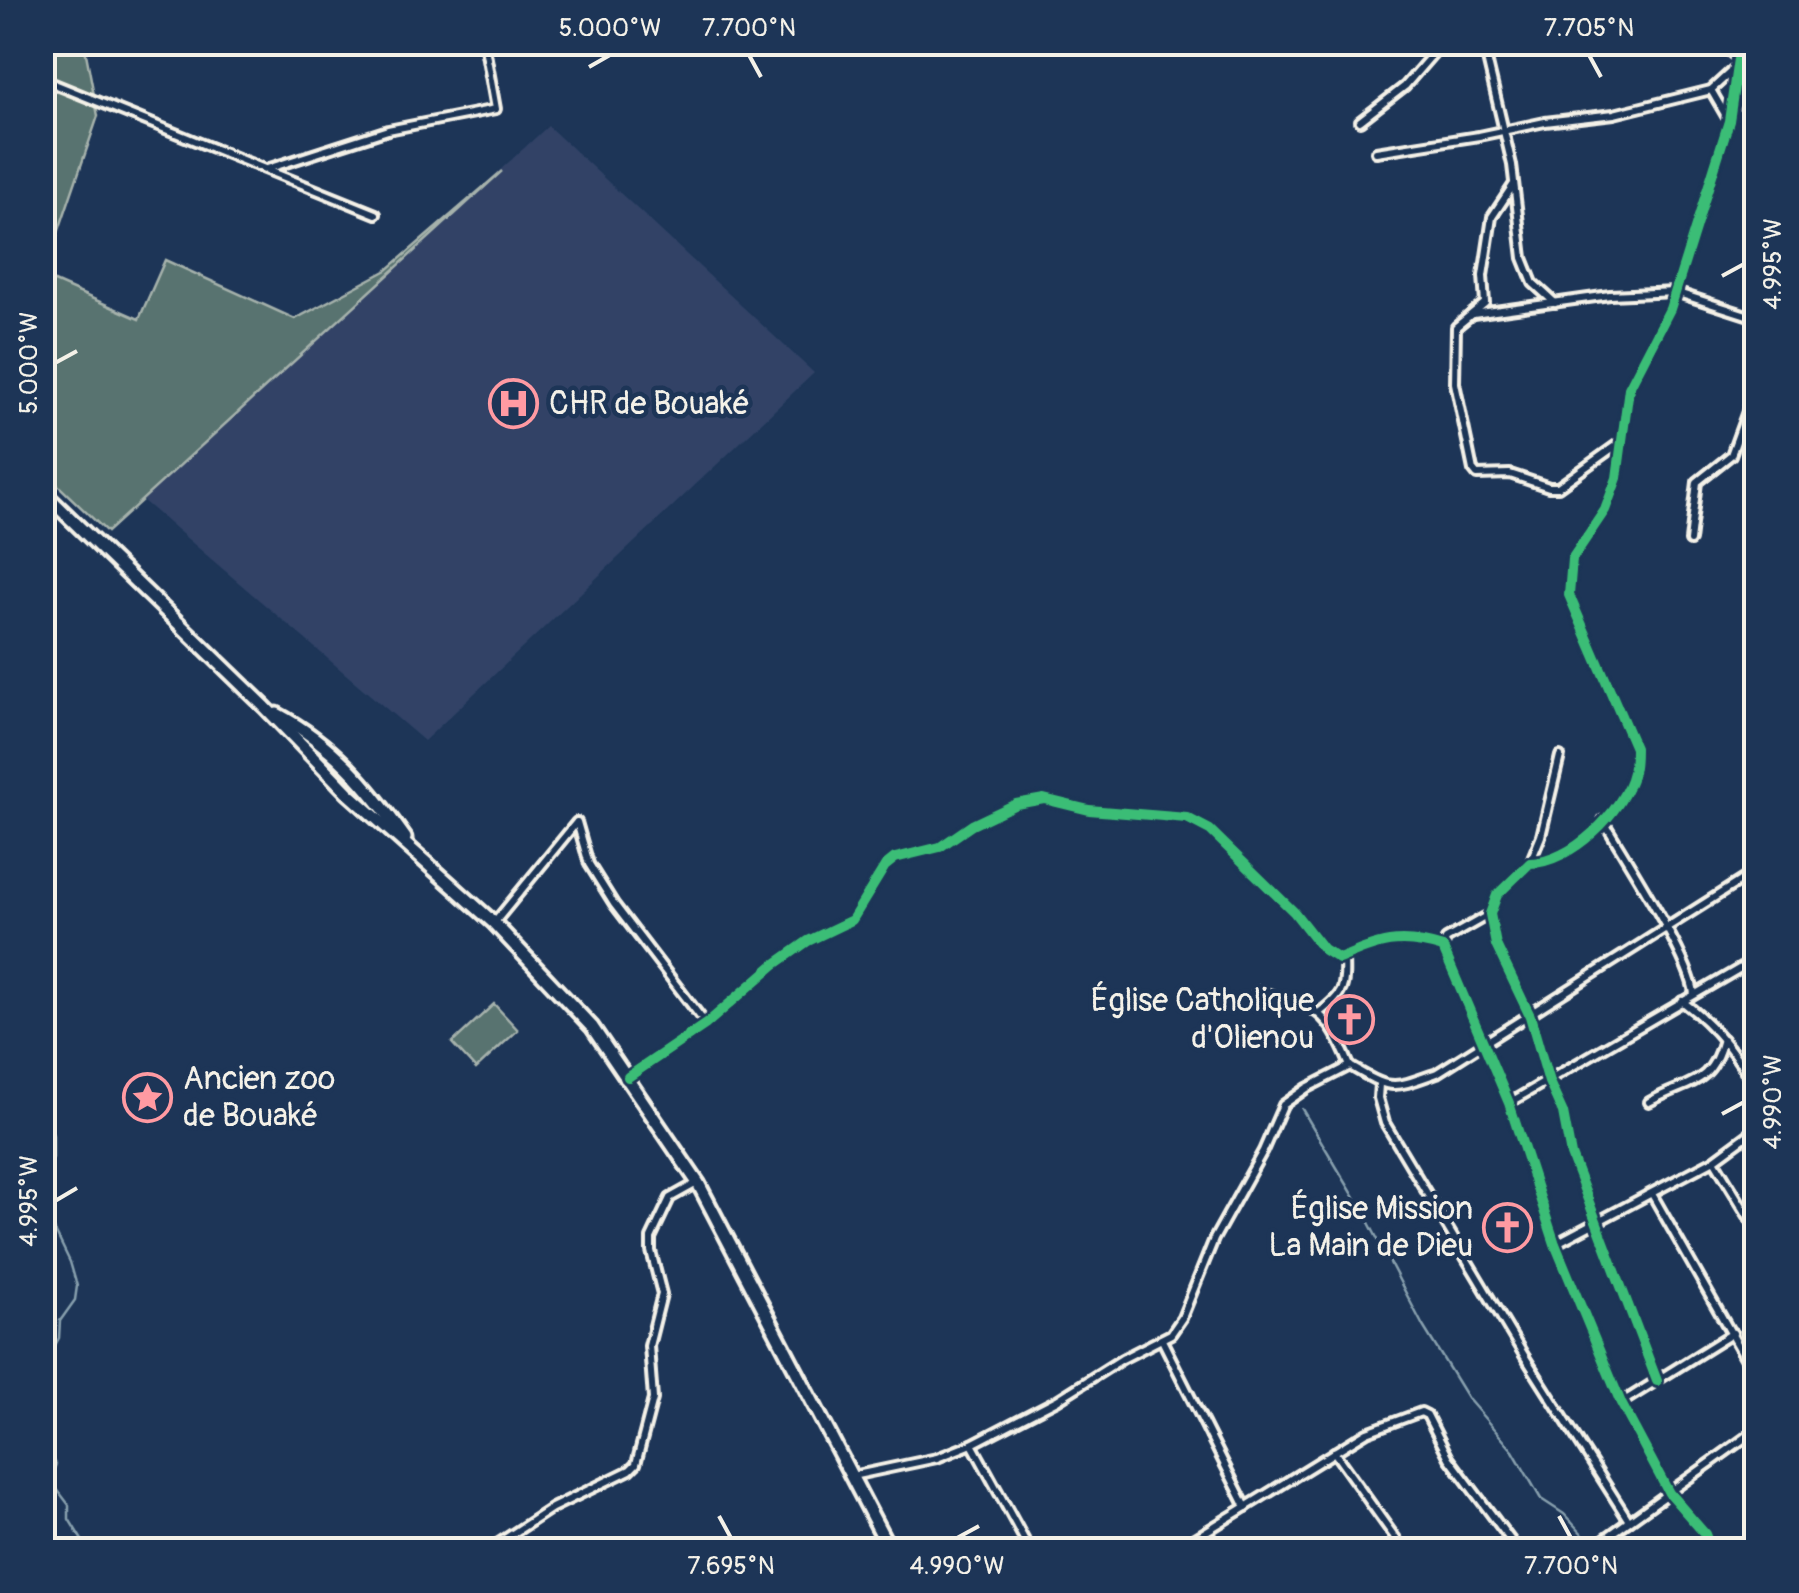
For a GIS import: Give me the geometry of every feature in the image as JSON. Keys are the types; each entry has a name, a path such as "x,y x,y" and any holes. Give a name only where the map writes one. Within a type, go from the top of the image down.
{"main road":[{"path":"42,491 348,793 494,923 582,1016 698,1183 890,1550"},
{"path":"265,707 317,738 351,768 416,854"}],"street":[{"path":"266,169 388,130 496,108 484,42"},
{"path":"1360,121 1405,86 1442,42"},
{"path":"1480,42 1504,129 1523,258 1533,283 1555,303"},
{"path":"1530,863 1544,863 1572,852 1604,820 1626,790 1633,772 1635,748 1568,595 1572,559 1605,510 1617,478 1628,388 1670,309 1730,122 1737,63 1720,42"},
{"path":"1376,152 1614,114 1711,90 1754,42"},
{"path":"42,79 376,214"},
{"path":"1711,90 1730,122"},
{"path":"1732,104 1756,105"},
{"path":"1514,184 1492,217 1483,276 1485,302 1456,327 1455,383 1471,464 1477,475 1510,474 1558,487 1619,443"},
{"path":"1471,315 1610,295 1676,292 1756,318"},
{"path":"1690,541 1697,482 1732,455 1756,388"},
{"path":"1560,756 1541,836 1530,863 1497,895 1490,914 1496,945 1530,1016 1549,1082 1563,1113 1572,1155 1657,1381"},
{"path":"628,1077 706,1024 808,941 852,920 885,866 895,858 940,847 972,824 1016,804 1044,800 1090,810 1186,818 1210,830 1294,912 1322,948 1339,959 1374,942 1411,941 1442,948"},
{"path":"1604,820 1693,981 1694,994"},
{"path":"494,923 576,822 589,864 614,904 706,1024"},
{"path":"1257,991 1320,1012 1350,1066 1386,1087 1402,1085 1437,1072 1530,1016 1756,871"},
{"path":"1490,914 1446,939 1442,948 1510,1103 1555,1244 1621,1404 1669,1493 1705,1534 1711,1550"},
{"path":"1320,1012 1340,997 1345,984 1344,957"},
{"path":"1510,1103 1756,959"},
{"path":"1682,1000 1723,1037 1742,1062 1756,1092"},
{"path":"1649,1102 1710,1072 1717,1062 1723,1037"},
{"path":"851,1476 936,1458 972,1444 1171,1334 1182,1318 1214,1239 1263,1152 1283,1105 1350,1066"},
{"path":"1380,1084 1378,1098 1385,1123 1525,1358 1629,1521"},
{"path":"1555,1244 1714,1160 1756,1129"},
{"path":"1714,1160 1756,1229"},
{"path":"488,1550 552,1508 636,1464 653,1399 649,1346 662,1294 650,1251 651,1238 670,1198 698,1183"},
{"path":"1652,1194 1756,1377"},
{"path":"1621,1404 1733,1333"},
{"path":"1162,1340 1246,1506"},
{"path":"1176,1550 1334,1452 1382,1426 1424,1412 1449,1458 1518,1550"},
{"path":"1589,1550 1756,1430"},
{"path":"972,1444 1030,1550"},
{"path":"1334,1452 1404,1550"}],"shaded area":[{"name":"CHR de Bouaké","path":"548,126 814,373 424,741 142,500"}],"green space":[{"path":"42,43 84,43 98,116 43,277 139,319 165,260 295,319 387,270 502,171 107,532 43,471"},
{"path":"494,1004 518,1030 476,1069 452,1043"}],"waterway":[{"path":"42,1109 53,1135 53,1158 42,1162"},
{"path":"1302,1109 1468,1399 1513,1451 1541,1499 1595,1542"},
{"path":"42,1204 77,1286 75,1300 60,1321 59,1338 42,1369"},
{"path":"42,1423 43,1441 56,1464 50,1480 69,1505 69,1519 88,1550"}],"cycle path":[{"path":"1657,1381 1571,1155 1563,1113 1549,1082 1530,1016 1496,945 1490,914 1497,895 1530,863 1562,854 1594,832 1619,803 1633,772 1635,748 1569,595 1572,559 1605,510 1617,478 1629,388 1670,309 1729,121 1738,59 1754,42"},
{"path":"628,1077 706,1024 808,941 852,920 885,866 895,858 940,847 972,825 1016,804 1044,799 1089,810 1187,818 1210,830 1294,912 1323,949 1339,959 1390,942 1414,941 1443,948 1509,1103 1555,1244 1621,1403 1669,1493 1705,1534 1711,1550"}],"place":[{"name":"CHR de Bouaké","path":"514,404"},
{"name":"Église Catholique d'Olienou","path":"1349,1019"},
{"name":"Ancien zoo de Bouaké","path":"148,1097"},
{"name":"Église Mission La Main de Dieu","path":"1508,1227"}]}
